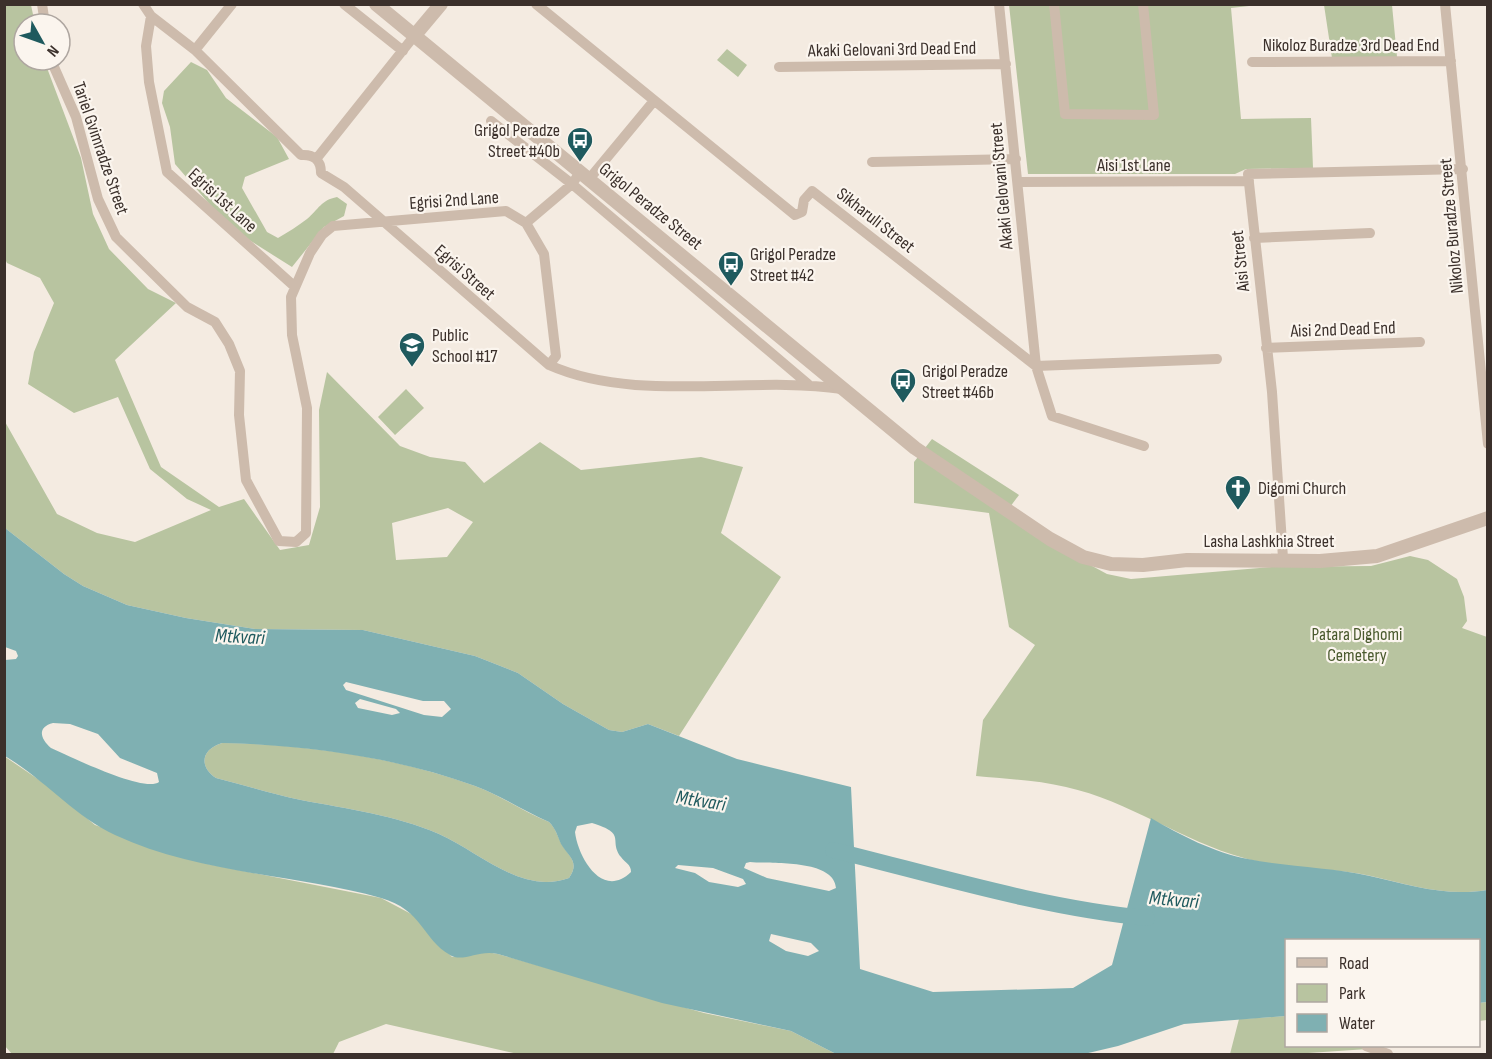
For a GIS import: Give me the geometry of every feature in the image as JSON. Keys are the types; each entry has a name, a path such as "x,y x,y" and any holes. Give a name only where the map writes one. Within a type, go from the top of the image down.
{"street":[{"name":"Egrisi Street","path":"143,4 151,16 195,50 301,155 310,154 316,158 321,166 321,173 344,187 549,366 574,377 614,384 808,384 846,389"},
{"path":"195,50 232,4"},
{"path":"344,4 403,51"},
{"name":"Grigol Peradze Street","path":"376,4 928,458 1050,539"},
{"path":"316,158 441,4"},
{"name":"Sikharuli Street","path":"536,4 653,102 795,214 802,212 804,200 812,191 1036,366"},
{"name":"Akaki Gelovani Street","path":"999,4 1036,366 1052,416 1144,446"},
{"path":"1054,4 1065,114 1154,115 1143,4"},
{"name":"Nikoloz Buradze Street","path":"1445,4 1463,169 1488,444"},
{"name":"Egrisi 1st Lane","path":"151,16 146,46 149,82 167,172 294,286"},
{"name":"Nikoloz Buradze 3rd Dead End","path":"1252,63 1451,61"},
{"name":"Akaki Gelovani 3rd Dead End","path":"779,67 1006,64"},
{"name":"Tariel Gvimradze Street","path":"56,72 76,117 98,199 116,237 187,307 215,322 229,344 240,371 239,415 246,480 279,541 296,542 306,533 307,408 290,319 294,286 310,253 333,226 382,222"},
{"path":"549,366 556,356 544,254 526,223 585,175 653,102"},
{"path":"491,121 572,184 808,384"},
{"path":"872,162 1016,159"},
{"path":"1249,182 1248,174 1463,169"},
{"name":"Aisi 1st Lane","path":"1019,182 1249,182"},
{"name":"Aisi Street","path":"1249,182 1276,442 1283,558"},
{"name":"Egrisi 2nd Lane","path":"382,222 506,212 526,223"},
{"path":"1254,238 1370,233"},
{"name":"Aisi 2nd Dead End","path":"1266,348 1420,342"},
{"path":"1036,366 1217,359"},
{"name":"Lasha Lashkhia Street","path":"1050,539 1083,557 1111,564 1283,558 1320,561 1377,556 1488,518"},
{"path":"1369,1047 1388,1054"}],"green space":[{"path":"4,5 31,5 32,12 12,12 12,72 49,72 81,158 93,214 109,249 148,289 176,303 115,360 161,467 219,507 244,499 280,550 309,545 320,507 319,410 327,372 400,446 430,457 465,462 484,483 540,442 581,470 701,457 743,467 721,533 781,577 679,736 648,724 622,732 609,730 563,704 518,673 475,656 363,630 255,629 186,618 127,605 83,586 5,528 4,420 57,514 97,533 135,542 211,510 187,499 150,469 118,397 74,413 28,384 34,352 54,303 40,278 7,263 5,259","holes":["448,508 473,522 447,557 396,560 392,523"]},
{"path":"1009,5 1258,5 1231,8 1241,119 1311,118 1313,168 1246,169 1235,174 1028,174"},
{"path":"1324,5 1392,5 1397,57 1332,58"},
{"path":"727,49 747,65 738,77 717,60"},
{"path":"191,62 207,70 226,98 277,137 289,159 245,177 242,188 267,232 278,238 304,222 332,198 337,197 347,204 344,216 324,227 292,267 230,228 175,164 170,127 162,103 164,91"},
{"path":"406,389 424,408 395,435 378,417"},
{"name":"Patara Dighomi Cemetery","path":"932,439 1019,495 1004,515 1029,532 1107,574 1131,579 1271,567 1371,566 1410,556 1428,560 1457,579 1464,597 1467,621 1462,628 1487,637 1487,890 1443,891 1355,873 1260,862 1221,851 1089,793 1044,783 976,776 983,720 1035,645 1009,627 989,513 914,503 914,462"},
{"path":"222,743 286,746 350,754 414,767 475,786 549,822 572,860 574,868 569,878 551,882 534,881 501,869 422,827 371,813 290,798 216,778 207,768 205,758 210,749"},
{"path":"4,756 51,788 95,825 208,864 381,898 415,916 452,957 481,953 498,954 704,1013 791,1031 836,1054 518,1054 386,1024 339,1042 333,1054 12,1054 4,1045"},
{"path":"1487,1002 1487,1020 1480,1021 1480,1003"},
{"path":"1285,1016 1285,1047 1375,1047 1394,1054 1382,1054 1368,1049 1293,1054 1230,1054 1239,1019"}],"water":[{"path":"5,528 83,586 127,605 186,618 255,629 363,630 475,656 518,673 563,704 609,730 622,732 648,724 737,759 851,787 860,969 933,992 1073,988 1112,965 1151,818 1198,843 1248,859 1355,873 1443,891 1487,890 1487,1002 1480,1003 1480,939 1285,939 1285,1016 1184,1024 1118,1046 1084,1054 836,1054 791,1031 662,1003 498,954 484,953 455,957 433,941 414,917 395,903 348,890 180,858 115,835 72,808 33,775 5,756 5,660 16,659 18,656 16,651 5,647","holes":["346,682 423,701 444,701 451,709 442,717 424,715 346,690 343,685","360,699 396,709 400,713 392,715 358,708 355,703","70,724 98,734 120,758 157,773 159,782 151,784 123,778 51,748 44,741 42,734 42,730 48,725","222,743 254,744 350,754 414,767 475,786 549,822 572,860 574,868 569,878 551,882 534,881 501,869 422,827 371,813 290,798 216,778 210,773 205,763 207,754","592,823 614,834 617,851 629,865 631,872 620,879 610,881 593,872 586,863 577,842 575,832 577,826","746,863 786,863 813,868 825,872 833,879 836,888 829,891 767,878 744,868","678,865 713,868 743,879 746,884 738,887 709,882 695,873 675,868","771,934 811,943 819,951 808,956 786,951 769,941"]}],"waterway":[{"name":"Mtkvari","path":"833,850 1028,899 1147,918"}],"place":[{"name":"Grigol Peradze Street #40b","path":"580,163"},
{"name":"Grigol Peradze Street #42","path":"731,287"},
{"name":"Public School #17","path":"412,368"},
{"name":"Grigol Peradze Street #46b","path":"903,404"},
{"name":"Digomi Church","path":"1238,511"}]}
